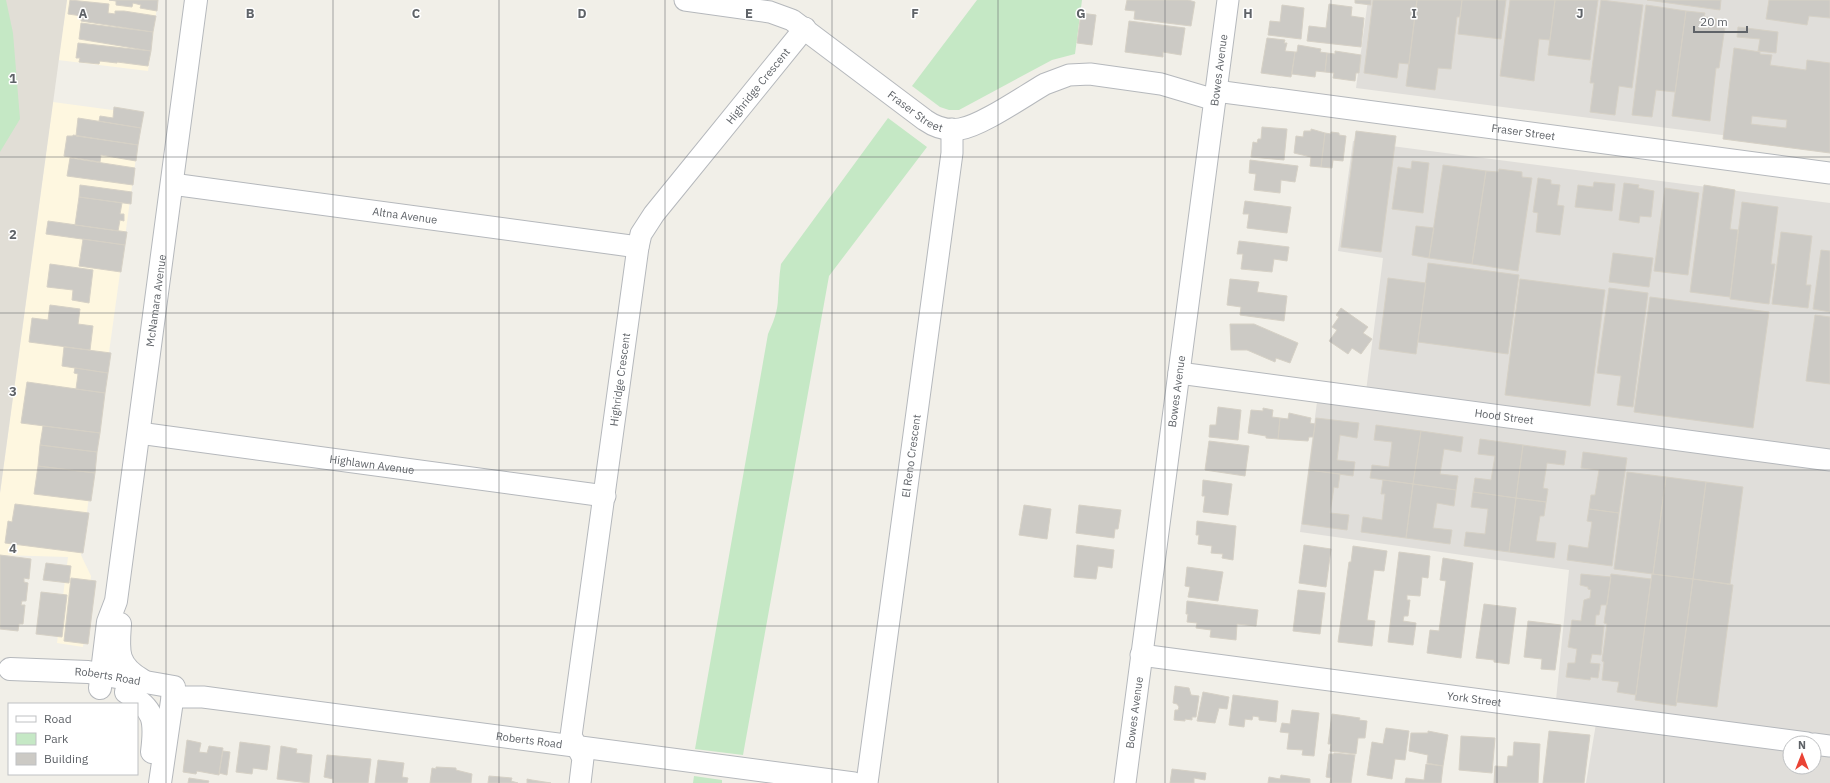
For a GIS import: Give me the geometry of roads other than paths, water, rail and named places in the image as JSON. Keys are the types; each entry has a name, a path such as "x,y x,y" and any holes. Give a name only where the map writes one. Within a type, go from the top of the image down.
{"street":[{"name":"McNamara Avenue","path":"101,681 108,622 116,601 140,434 196,0"},
{"name":"Fraser Street","path":"685,0 776,13 792,20 805,28 924,120 933,126 952,129 970,126 1044,84 1069,75 1090,74 1830,173"},
{"name":"Bowes Avenue","path":"1125,783 1228,0"},
{"name":"Highridge Crescent","path":"580,783 583,758 571,736 641,234 654,214 805,28"},
{"name":"El Reno Crescent","path":"866,783 950,161 952,129"},
{"name":"Altna Avenue","path":"172,184 638,247"},
{"name":"Hood Street","path":"1179,373 1830,460"},
{"name":"Highlawn Avenue","path":"140,434 605,496"},
{"name":"McNamara Avenue","path":"116,601 121,616 119,648 121,660 146,707 155,728 149,783"},
{"name":"York Street","path":"1142,655 1782,740"},
{"name":"Roberts Road","path":"5,668 577,747 854,783"},
{"path":"160,783 173,692"}]}
